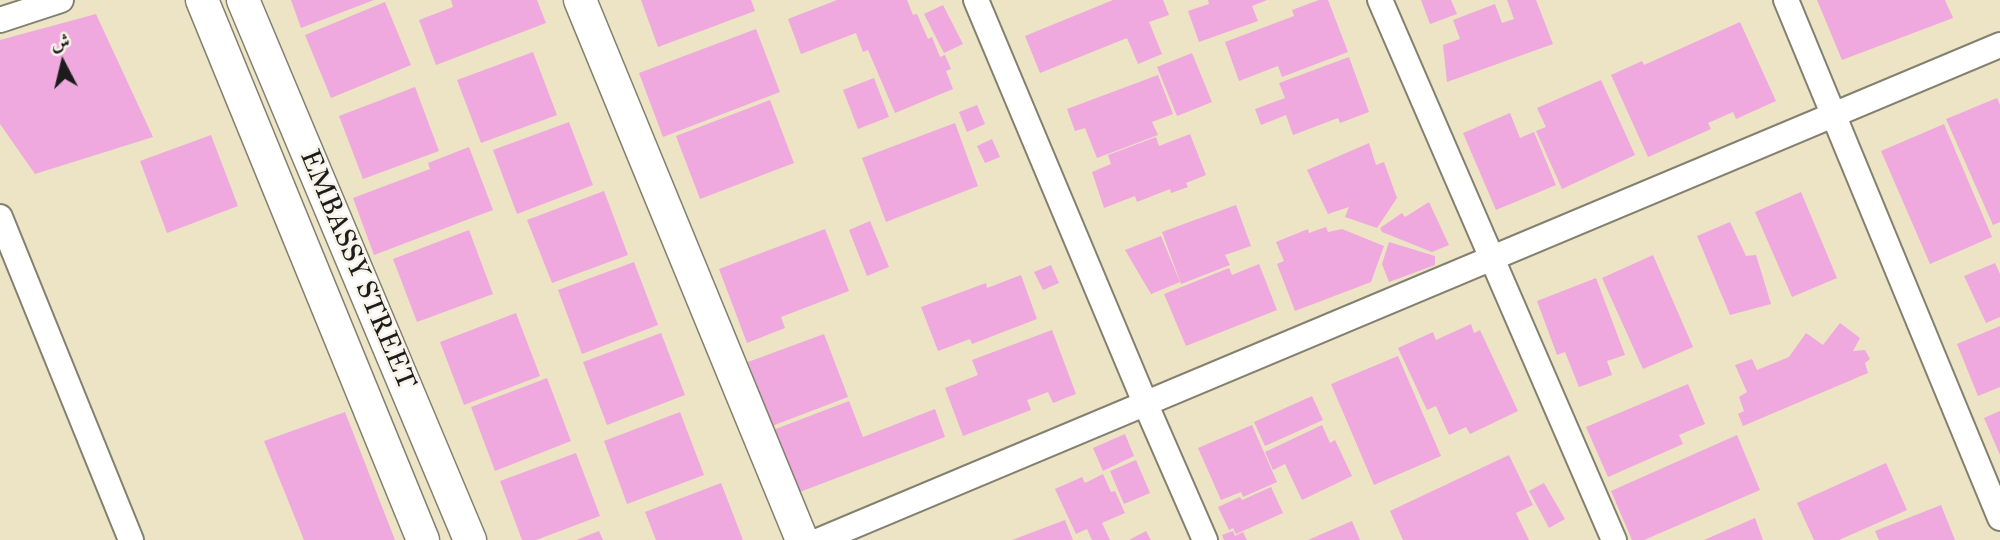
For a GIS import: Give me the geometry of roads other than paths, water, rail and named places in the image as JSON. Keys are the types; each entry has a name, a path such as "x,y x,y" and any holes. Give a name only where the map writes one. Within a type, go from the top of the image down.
{"street":[{"path":"0,20 61,0"},
{"name":"EMBASSY STREET","path":"202,0 423,540"},
{"name":"EMBASSY STREET","path":"243,0 470,540"},
{"path":"580,0 802,540"},
{"path":"976,0 1205,540"},
{"path":"1380,0 1614,540"},
{"path":"1786,0 2000,518"},
{"path":"820,540 2000,45"},
{"path":"0,217 131,540"}]}
